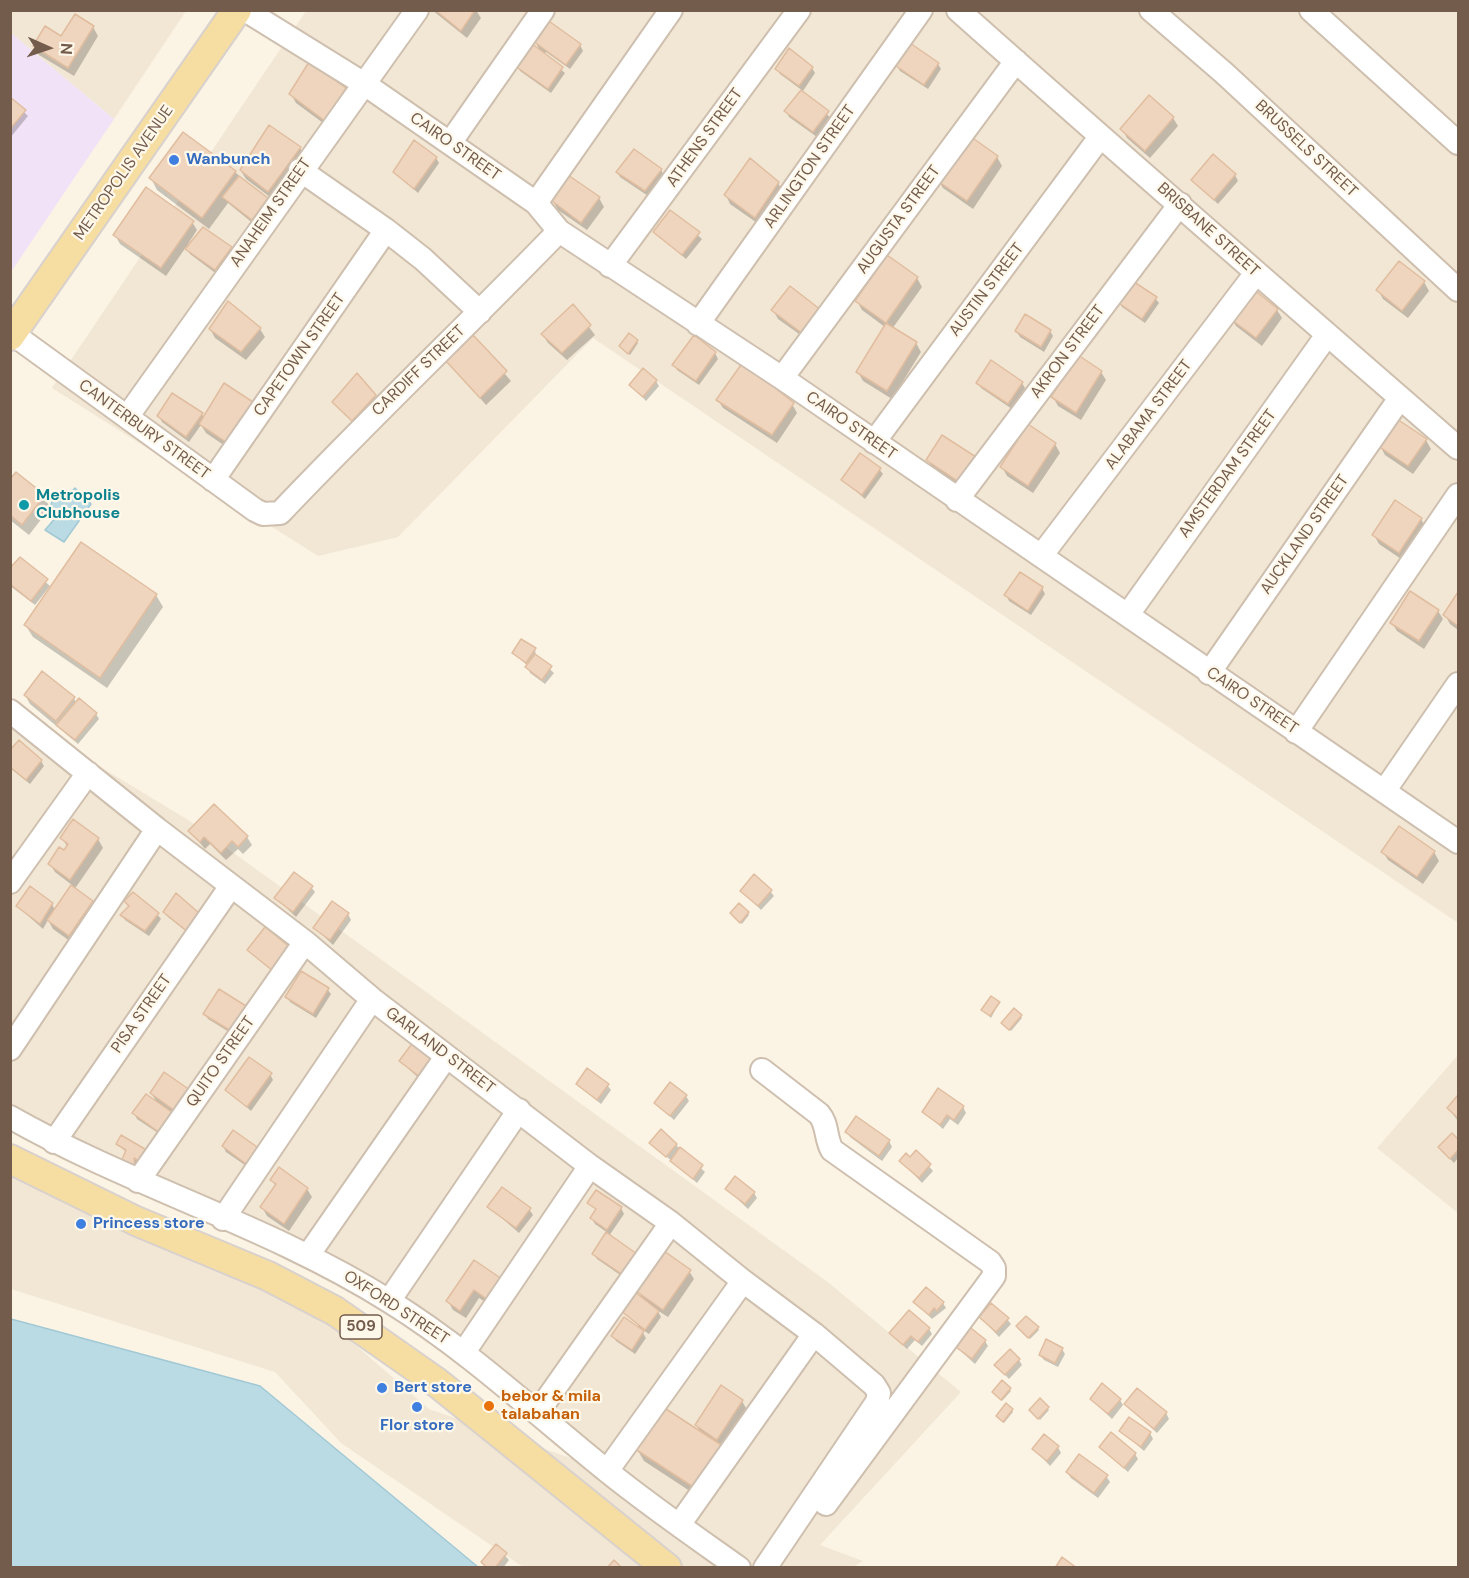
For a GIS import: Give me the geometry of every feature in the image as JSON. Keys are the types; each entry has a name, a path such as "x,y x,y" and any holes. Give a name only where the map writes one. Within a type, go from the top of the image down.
{"main road":[{"name":"METROPOLIS AVENUE","path":"11,327 216,10"},
{"name":"METROPOLIS AVENUE","path":"11,327 237,10"},
{"name":"509","path":"10,1159 136,1221 268,1276 335,1311 435,1381 667,1568"}],"street":[{"name":"CAIRO STREET","path":"245,10 366,85 536,203 559,231 782,378 957,500 1128,613 1209,673 1385,790 1458,842"},
{"name":"ANAHEIM STREET","path":"127,417 300,171 366,85 417,10"},
{"path":"450,143 543,10"},
{"path":"536,203 671,10"},
{"name":"ATHENS STREET","path":"610,266 799,10"},
{"name":"ARLINGTON STREET","path":"698,324 921,10"},
{"name":"BRISBANE STREET","path":"958,10 1100,137 1180,204 1458,448"},
{"name":"BRUSSELS STREET","path":"1151,10 1224,73 1458,290"},
{"path":"1311,10 1458,143"},
{"name":"AUGUSTA STREET","path":"782,378 1016,61"},
{"name":"AUSTIN STREET","path":"874,442 1100,137"},
{"path":"300,171 386,230 423,259 480,312"},
{"name":"AKRON STREET","path":"957,500 1180,204"},
{"name":"CAPETOWN STREET","path":"213,480 386,230"},
{"name":"CARDIFF STREET","path":"280,513 368,421 559,231"},
{"name":"ALABAMA STREET","path":"1041,556 1257,273"},
{"name":"CANTERBURY STREET","path":"11,327 213,480 263,514 280,513"},
{"name":"AMSTERDAM STREET","path":"1128,613 1327,335"},
{"name":"AUCKLAND STREET","path":"1209,673 1400,398"},
{"path":"1296,732 1458,495"},
{"path":"1385,790 1458,684"},
{"name":"GARLAND STREET","path":"13,719 87,773 304,942 446,1057 590,1166 671,1223 814,1334 874,1385 879,1393 876,1402 765,1568"},
{"path":"10,882 87,773"},
{"path":"10,1049 157,829"},
{"name":"PISA STREET","path":"54,1142 231,886"},
{"name":"QUITO STREET","path":"138,1181 304,942"},
{"path":"223,1219 372,999"},
{"path":"309,1254 446,1057"},
{"path":"762,1070 824,1119 825,1137 832,1150 916,1207 990,1262 994,1268 994,1276 902,1397 780,1568"},
{"path":"390,1301 519,1110"},
{"name":"OXFORD STREET","path":"10,1117 54,1142 138,1181 309,1254 390,1301 464,1352 607,1471 738,1568"},
{"path":"464,1352 590,1166"},
{"path":"538,1412 671,1223"},
{"path":"607,1471 743,1281"},
{"path":"679,1525 814,1334"}],"shaded area":[{"path":"10,11 186,11 114,119 11,33"},
{"path":"306,11 1458,11 1458,923 593,338 398,537 318,556 52,388"},
{"path":"11,33 114,119 11,272"},
{"path":"10,712 188,820 829,1283 961,1392 820,1545 863,1561 852,1568 523,1567 341,1443 275,1372 11,1289 11,1157 296,1293 429,1409 585,1463 312,1245 11,1118"},
{"path":"1458,1055 1458,1213 1377,1148"}],"water":[{"path":"75,488 91,504 64,542 45,530 57,516 51,504 55,496 63,491 69,494"},
{"path":"11,1319 260,1386 478,1567 11,1567"}],"building":[{"path":"435,10 475,10 461,31"},
{"path":"75,14 94,26 68,68 33,46 45,26 61,36"},
{"path":"546,19 581,44 566,65 533,41"},
{"path":"531,43 563,67 548,89 515,66"},
{"path":"910,43 939,63 924,85 896,66"},
{"path":"789,48 813,67 799,86 775,69"},
{"path":"309,62 346,88 325,121 289,94"},
{"path":"801,90 829,111 813,132 784,111"},
{"path":"1149,95 1174,117 1145,151 1120,129"},
{"path":"10,97 26,110 10,129"},
{"path":"269,125 301,147 268,192 240,170"},
{"path":"183,132 236,171 202,218 149,178"},
{"path":"967,134 998,156 967,201 936,180"},
{"path":"414,140 437,157 414,189 393,172"},
{"path":"634,149 662,169 645,191 616,172"},
{"path":"1213,154 1236,174 1214,200 1191,180"},
{"path":"750,158 779,182 755,218 724,195"},
{"path":"568,175 600,197 581,223 552,201"},
{"path":"239,176 268,198 252,220 222,197"},
{"path":"146,187 194,221 161,268 113,235"},
{"path":"670,210 700,232 682,255 653,232"},
{"path":"203,227 232,247 215,270 185,249"},
{"path":"887,255 918,277 886,323 855,301"},
{"path":"1399,261 1425,281 1402,311 1376,290"},
{"path":"1131,280 1157,297 1142,319 1117,302"},
{"path":"790,286 821,310 803,334 771,310"},
{"path":"1252,288 1278,309 1256,338 1229,318"},
{"path":"228,301 261,328 241,352 209,329"},
{"path":"573,304 591,325 562,353 541,334"},
{"path":"1025,314 1051,330 1041,347 1015,331"},
{"path":"886,323 917,342 887,391 856,372"},
{"path":"629,333 638,340 628,354 619,346"},
{"path":"473,335 507,371 480,398 446,361"},
{"path":"694,335 716,352 696,381 672,365"},
{"path":"1078,355 1102,371 1076,413 1051,397"},
{"path":"991,360 1023,382 1008,404 976,383"},
{"path":"743,362 794,403 772,435 716,400"},
{"path":"643,368 657,380 643,397 629,385"},
{"path":"357,373 376,395 352,421 332,402"},
{"path":"224,383 256,404 229,444 199,424"},
{"path":"172,393 203,413 186,437 157,416"},
{"path":"1397,419 1427,439 1408,466 1378,446"},
{"path":"1028,424 1056,443 1028,486 1000,467"},
{"path":"942,435 976,457 959,482 926,460"},
{"path":"860,453 881,468 862,495 841,480"},
{"name":"Metropolis Clubhouse","path":"16,472 45,495 22,525 10,515 10,479"},
{"path":"1395,500 1422,518 1399,553 1372,535"},
{"path":"81,542 157,594 100,678 24,625"},
{"path":"20,557 48,579 31,601 10,584 10,568"},
{"path":"1020,572 1043,587 1028,611 1004,595"},
{"path":"1410,591 1439,610 1419,641 1390,623"},
{"path":"1458,592 1458,626 1443,615"},
{"path":"521,639 536,648 526,663 512,653"},
{"path":"535,654 552,666 542,680 525,667"},
{"path":"42,671 75,697 56,721 24,695"},
{"path":"79,698 97,713 75,740 56,725"},
{"path":"19,740 42,760 26,780 10,767 10,750"},
{"path":"214,804 248,836 238,847 232,841 221,853 204,837 200,842 188,831"},
{"path":"73,819 99,838 70,880 48,864 59,847 64,850 68,844 60,838"},
{"path":"1399,826 1435,851 1417,877 1381,852"},
{"path":"294,872 313,886 293,912 274,898"},
{"path":"754,874 772,890 758,906 740,891"},
{"path":"71,885 93,901 69,936 47,920"},
{"path":"30,886 53,903 40,924 16,906"},
{"path":"133,892 159,913 145,931 120,915 129,906 124,901"},
{"path":"176,893 199,913 188,932 163,912"},
{"path":"332,901 349,913 330,940 313,928"},
{"path":"739,903 749,912 740,923 730,913"},
{"path":"265,927 291,948 273,971 247,950"},
{"path":"301,971 329,988 313,1014 285,997"},
{"path":"219,989 246,1006 231,1031 203,1014"},
{"path":"991,996 1000,1002 990,1016 981,1010"},
{"path":"1014,1008 1022,1015 1009,1030 1001,1023"},
{"path":"414,1041 435,1058 420,1077 399,1061"},
{"path":"249,1057 272,1073 247,1107 225,1090"},
{"path":"587,1068 609,1084 597,1100 576,1084"},
{"path":"164,1072 190,1090 175,1111 150,1093"},
{"path":"670,1082 687,1095 670,1116 654,1103"},
{"path":"938,1088 964,1106 954,1120 947,1115 940,1125 922,1112"},
{"path":"146,1094 176,1115 163,1135 132,1113"},
{"path":"1458,1095 1458,1118 1447,1108"},
{"path":"856,1116 890,1140 879,1156 845,1132"},
{"path":"661,1129 677,1144 666,1157 649,1143"},
{"path":"233,1130 260,1149 249,1166 222,1146"},
{"path":"1452,1133 1458,1139 1458,1150 1450,1159 1438,1147"},
{"path":"121,1135 150,1152 144,1164 134,1158 135,1173 118,1169 126,1150 116,1144"},
{"path":"680,1147 703,1165 693,1179 670,1161"},
{"path":"916,1150 931,1164 919,1178 899,1161 906,1153 910,1157"},
{"path":"279,1167 308,1188 284,1224 260,1207 276,1184 270,1180"},
{"path":"735,1176 755,1192 745,1204 725,1189"},
{"path":"502,1187 531,1208 516,1228 487,1207"},
{"path":"596,1190 622,1207 607,1230 590,1218 596,1209 587,1203"},
{"path":"606,1232 637,1254 623,1275 592,1254"},
{"path":"664,1251 691,1270 663,1310 636,1291"},
{"path":"474,1260 502,1279 488,1300 474,1290 460,1311 446,1301"},
{"path":"926,1287 944,1302 937,1311 934,1308 929,1315 913,1302"},
{"path":"635,1292 659,1311 645,1330 620,1310"},
{"path":"991,1303 1009,1318 996,1332 979,1317"},
{"path":"909,1310 930,1328 918,1342 911,1336 903,1345 889,1333"},
{"path":"1026,1316 1039,1327 1028,1338 1016,1326"},
{"path":"624,1317 644,1331 632,1350 611,1336"},
{"path":"967,1325 986,1340 972,1359 953,1345"},
{"path":"1046,1339 1063,1348 1055,1363 1039,1355"},
{"path":"1010,1349 1020,1359 1005,1375 994,1365"},
{"path":"1002,1380 1011,1388 1001,1400 992,1392"},
{"path":"1102,1383 1121,1399 1108,1414 1090,1399"},
{"path":"721,1385 743,1400 717,1440 695,1425"},
{"path":"1137,1388 1167,1412 1154,1429 1124,1404"},
{"path":"1040,1398 1049,1407 1038,1419 1029,1410"},
{"path":"1006,1403 1013,1409 1003,1422 996,1416"},
{"path":"663,1407 726,1448 698,1490 635,1449"},
{"path":"1129,1417 1151,1432 1141,1447 1119,1431"},
{"path":"1111,1432 1136,1453 1124,1468 1099,1447"},
{"path":"1044,1434 1059,1446 1047,1461 1032,1449"},
{"path":"1079,1454 1108,1475 1094,1493 1066,1472"},
{"path":"496,1544 507,1553 495,1568 487,1568 481,1562"},
{"path":"1062,1557 1077,1568 1055,1568"},
{"path":"614,1560 622,1568 607,1568"}],"place":[{"name":"Wanbunch","path":"174,160"},
{"name":"Metropolis Clubhouse","path":"24,505"},
{"name":"Princess store","path":"81,1224"},
{"name":"Bert store","path":"382,1388"},
{"name":"bebor & mila talabahan","path":"489,1406"},
{"name":"Flor store","path":"417,1407"}]}
